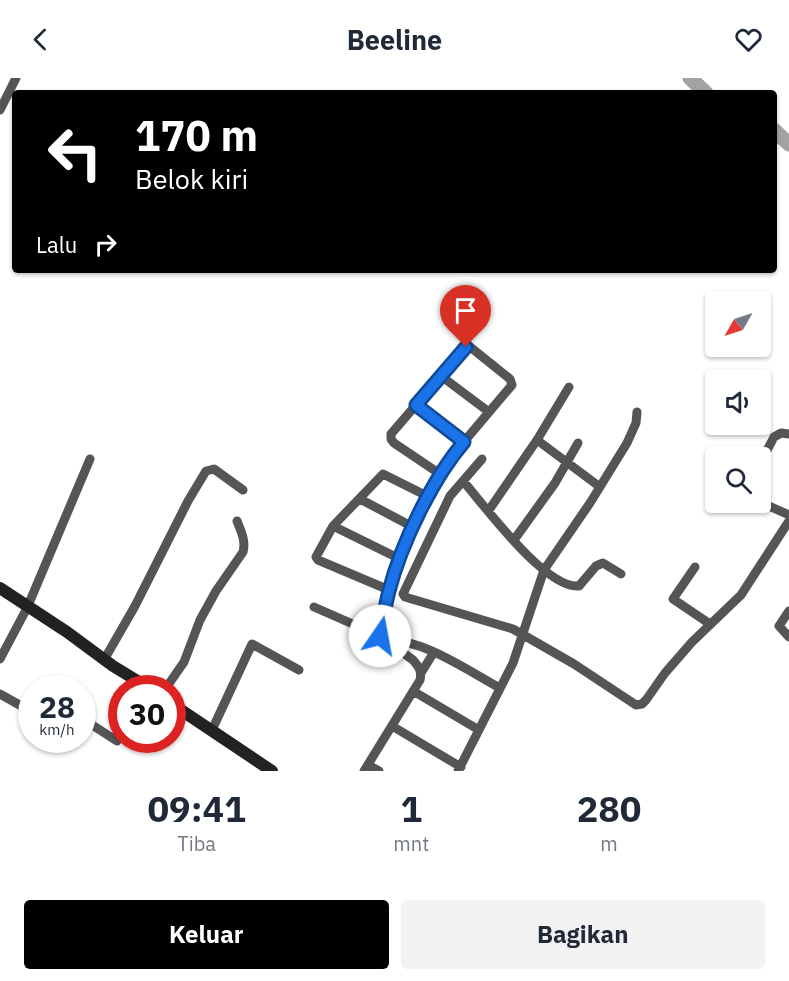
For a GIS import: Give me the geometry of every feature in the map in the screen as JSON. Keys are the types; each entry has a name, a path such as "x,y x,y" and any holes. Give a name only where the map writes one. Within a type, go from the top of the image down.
{"main road":[{"path":"0,588 128,675"},
{"path":"186,713 272,771"}],"street":[{"path":"0,110 16,78"},
{"path":"383,639 389,590 427,496 464,442 512,385 512,381 472,348 466,347 391,434 391,439 440,474"},
{"path":"441,376 489,412"},
{"path":"489,510 537,440 569,387"},
{"path":"416,405 464,442"},
{"path":"392,726 459,769 513,663 544,570 627,443 636,423 637,412"},
{"path":"769,447 774,437 781,433 787,434 789,423"},
{"path":"537,440 600,487"},
{"path":"514,540 555,483 578,442"},
{"path":"0,659 27,608 90,459"},
{"path":"482,459 450,496 403,594 405,597 513,630 574,664 636,705 646,700 665,673 710,624 741,595 789,521"},
{"path":"104,660 206,471 214,469 243,490"},
{"path":"389,590 316,559 333,526 382,474 427,496"},
{"path":"463,481 538,567 576,586 584,582 600,563 606,564 621,574"},
{"path":"360,499 414,527"},
{"path":"771,507 789,515"},
{"path":"175,675 184,662 200,620 216,591 243,552 244,537 237,521"},
{"path":"333,526 400,559"},
{"path":"695,567 673,599 710,624"},
{"path":"314,607 383,639 413,660 421,674"},
{"path":"789,611 779,624 779,628 789,637"},
{"path":"383,639 408,641 434,652 500,688"},
{"path":"212,730 252,644 299,670"},
{"path":"379,771 366,768 434,652"},
{"path":"413,691 479,730"},
{"path":"0,694 18,704"}],"waterway":[{"path":"690,78 703,90"},
{"path":"777,133 789,144"}],"route":[{"path":"380,636 389,590 427,496 451,457 464,442 416,405 466,347"}]}
